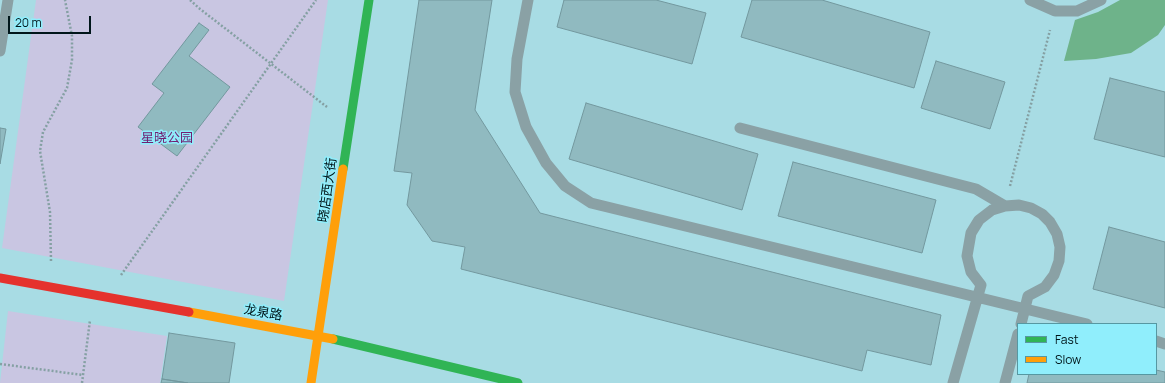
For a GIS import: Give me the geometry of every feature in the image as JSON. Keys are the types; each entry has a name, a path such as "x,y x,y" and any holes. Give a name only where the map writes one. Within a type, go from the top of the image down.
{"street":[{"name":"晓店西大街","path":"312,383 369,0"},
{"name":"龙泉路","path":"0,278 319,336 518,383"}],"lane":[{"path":"0,51 8,0"},
{"path":"528,0 517,59 516,92 526,127 546,163 565,186 591,203 1083,323"},
{"path":"1030,0 1055,11 1077,11 1101,0"},
{"path":"740,128 976,189 1005,206"},
{"path":"954,383 981,285 971,272 967,256 971,233 979,220 992,210 1005,206 1019,205 1031,208 1042,214 1050,222 1057,234 1060,247 1059,261 1054,275 1045,287 1028,296 1021,323"},
{"path":"1005,383 1017,338"}],"path":[{"path":"51,287 50,212 40,151 43,132 67,88 72,60 72,36 65,0"},
{"path":"190,0 350,124"},
{"path":"109,298 125,269 316,0"},
{"path":"1005,206 1055,11"},
{"path":"82,383 93,295"},
{"path":"0,364 83,375"}],"green space":[{"name":"星晓公园","path":"36,0 328,0 284,301 2,248"},
{"path":"8,311 167,336 160,383 0,383"}],"shaded area":[{"path":"1120,0 1165,0 1165,25 1158,35 1131,53 1096,59 1064,61 1075,20 1098,12"}],"building":[{"path":"419,0 492,0 475,110 540,213 941,315 931,365 867,350 862,371 461,269 465,247 432,241 407,205 412,173 394,171"},
{"path":"564,0 656,0 706,13 692,64 557,27"},
{"path":"752,0 822,0 930,32 914,88 741,37"},
{"path":"199,23 209,30 189,56 230,87 177,156 138,127 164,93 152,84"},
{"path":"936,61 1005,82 990,129 921,108"},
{"path":"1110,78 1165,92 1165,157 1094,139"},
{"path":"586,103 758,154 742,210 569,159"},
{"path":"0,128 6,129 0,164"},
{"path":"793,162 936,200 922,253 778,216"},
{"path":"1109,227 1165,242 1165,308 1093,289"},
{"path":"169,333 235,343 229,383 188,383 162,379"},
{"path":"1157,370 1165,372 1165,383 1027,383 1029,375 1157,375"},
{"path":"162,379 188,383 161,383"}],"traffic: fast":[{"path":"343,169 369,0"},
{"path":"333,339 518,383"}],"traffic: slow":[{"path":"311,383 343,169"},
{"path":"189,312 333,339"}],"traffic: jam":[{"path":"0,278 189,312"}]}
